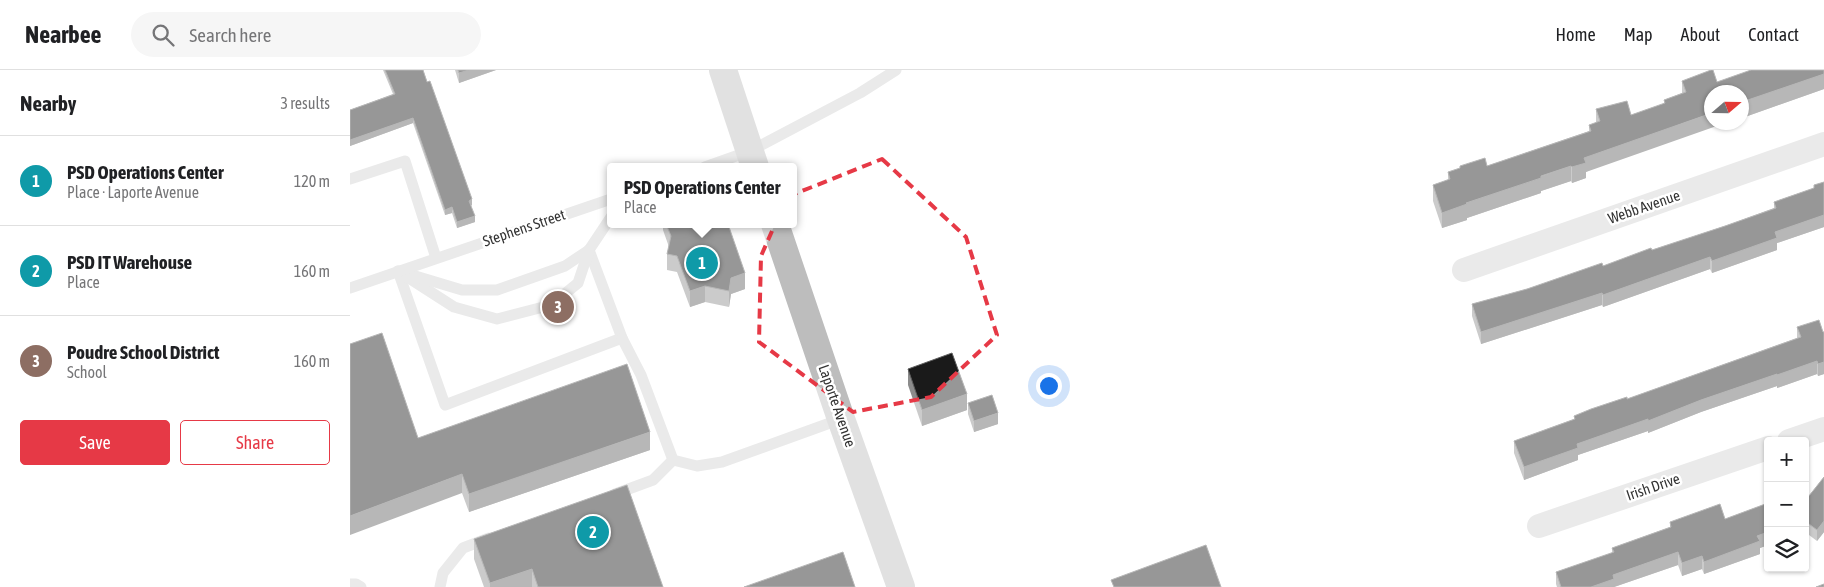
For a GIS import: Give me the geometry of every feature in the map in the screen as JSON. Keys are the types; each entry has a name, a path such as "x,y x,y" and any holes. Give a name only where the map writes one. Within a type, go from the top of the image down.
{"street":[{"path":"723,70 753,159"},
{"name":"Webb Avenue","path":"1464,270 1824,144"},
{"name":"Laporte Avenue","path":"776,228 841,419 901,587"},
{"path":"1801,437 1824,429"},
{"name":"Irish Drive","path":"1539,526 1764,449"}],"lane":[{"path":"729,163 753,159 896,70"},
{"path":"350,179 405,161 436,258"},
{"name":"Stephens Street","path":"350,288 607,200"},
{"path":"398,271 454,307 497,318 551,305 578,282 589,250 607,223"},
{"path":"398,271 462,290 497,290 565,266 589,250"},
{"path":"589,250 622,338 641,375 673,460"},
{"path":"398,271 445,406 622,338"},
{"path":"673,460 697,466 722,462 841,419"},
{"path":"607,496 652,480 673,460"},
{"path":"440,587 443,573 463,548 499,535"},
{"path":"350,584 356,584 360,587"}],"highlighted area":[{"path":"882,159 966,237 997,335 931,397 853,412 759,342 761,256 787,197"}],"building":[{"path":"385,70 423,70 427,82 430,81 472,199 469,201 475,216 457,222 452,207 445,210 413,118 350,140 350,110 395,94"},
{"path":"458,70 469,70 459,73"},
{"path":"1711,70 1713,70 1717,82 1751,70 1824,70 1824,74 1749,100 1749,85 1704,85 1704,116 1584,158 1586,163 1541,176 1541,178 1442,213 1433,185 1450,179 1448,172 1485,158 1487,166 1591,131 1589,125 1600,121 1596,109 1627,101 1631,115 1665,103 1664,100 1686,92 1682,81"},
{"path":"1824,182 1824,215 1775,232 1777,238 1712,261 1710,257 1603,295 1602,293 1481,332 1472,304 1527,289 1602,263 1603,266 1651,248 1652,250 1725,226 1776,208 1774,202 1814,188 1814,185"},
{"path":"668,228 729,228 745,273 731,278 729,291 705,286 690,291 677,256 667,254 671,236"},
{"path":"1819,320 1824,332 1824,362 1818,364 1817,361 1701,400 1648,421 1648,419 1577,444 1578,448 1524,467 1514,441 1575,419 1574,416 1591,409 1627,397 1627,399 1801,337 1797,327"},
{"path":"382,333 418,438 627,364 650,432 469,494 462,474 350,516 350,344"},
{"path":"952,353 967,394 922,410 908,369"},
{"path":"992,395 998,413 974,421 968,403"},
{"path":"1824,477 1824,521 1817,530 1809,524 1809,496"},
{"path":"627,485 663,587 538,587 532,569 490,583 474,539"},
{"path":"1720,504 1725,519 1764,504 1764,533 1757,536 1760,541 1704,562 1702,556 1682,563 1678,552 1613,575 1614,579 1591,587 1561,587 1556,572 1614,552 1612,548 1671,527 1670,522"},
{"path":"1206,545 1221,587 1114,587 1111,580"},
{"path":"843,552 855,587 744,587"}],"place":[{"name":"PSD Operations Center","path":"702,263"},
{"name":"Poudre School District","path":"558,307"},
{"name":"PSD IT Warehouse","path":"593,532"}]}
